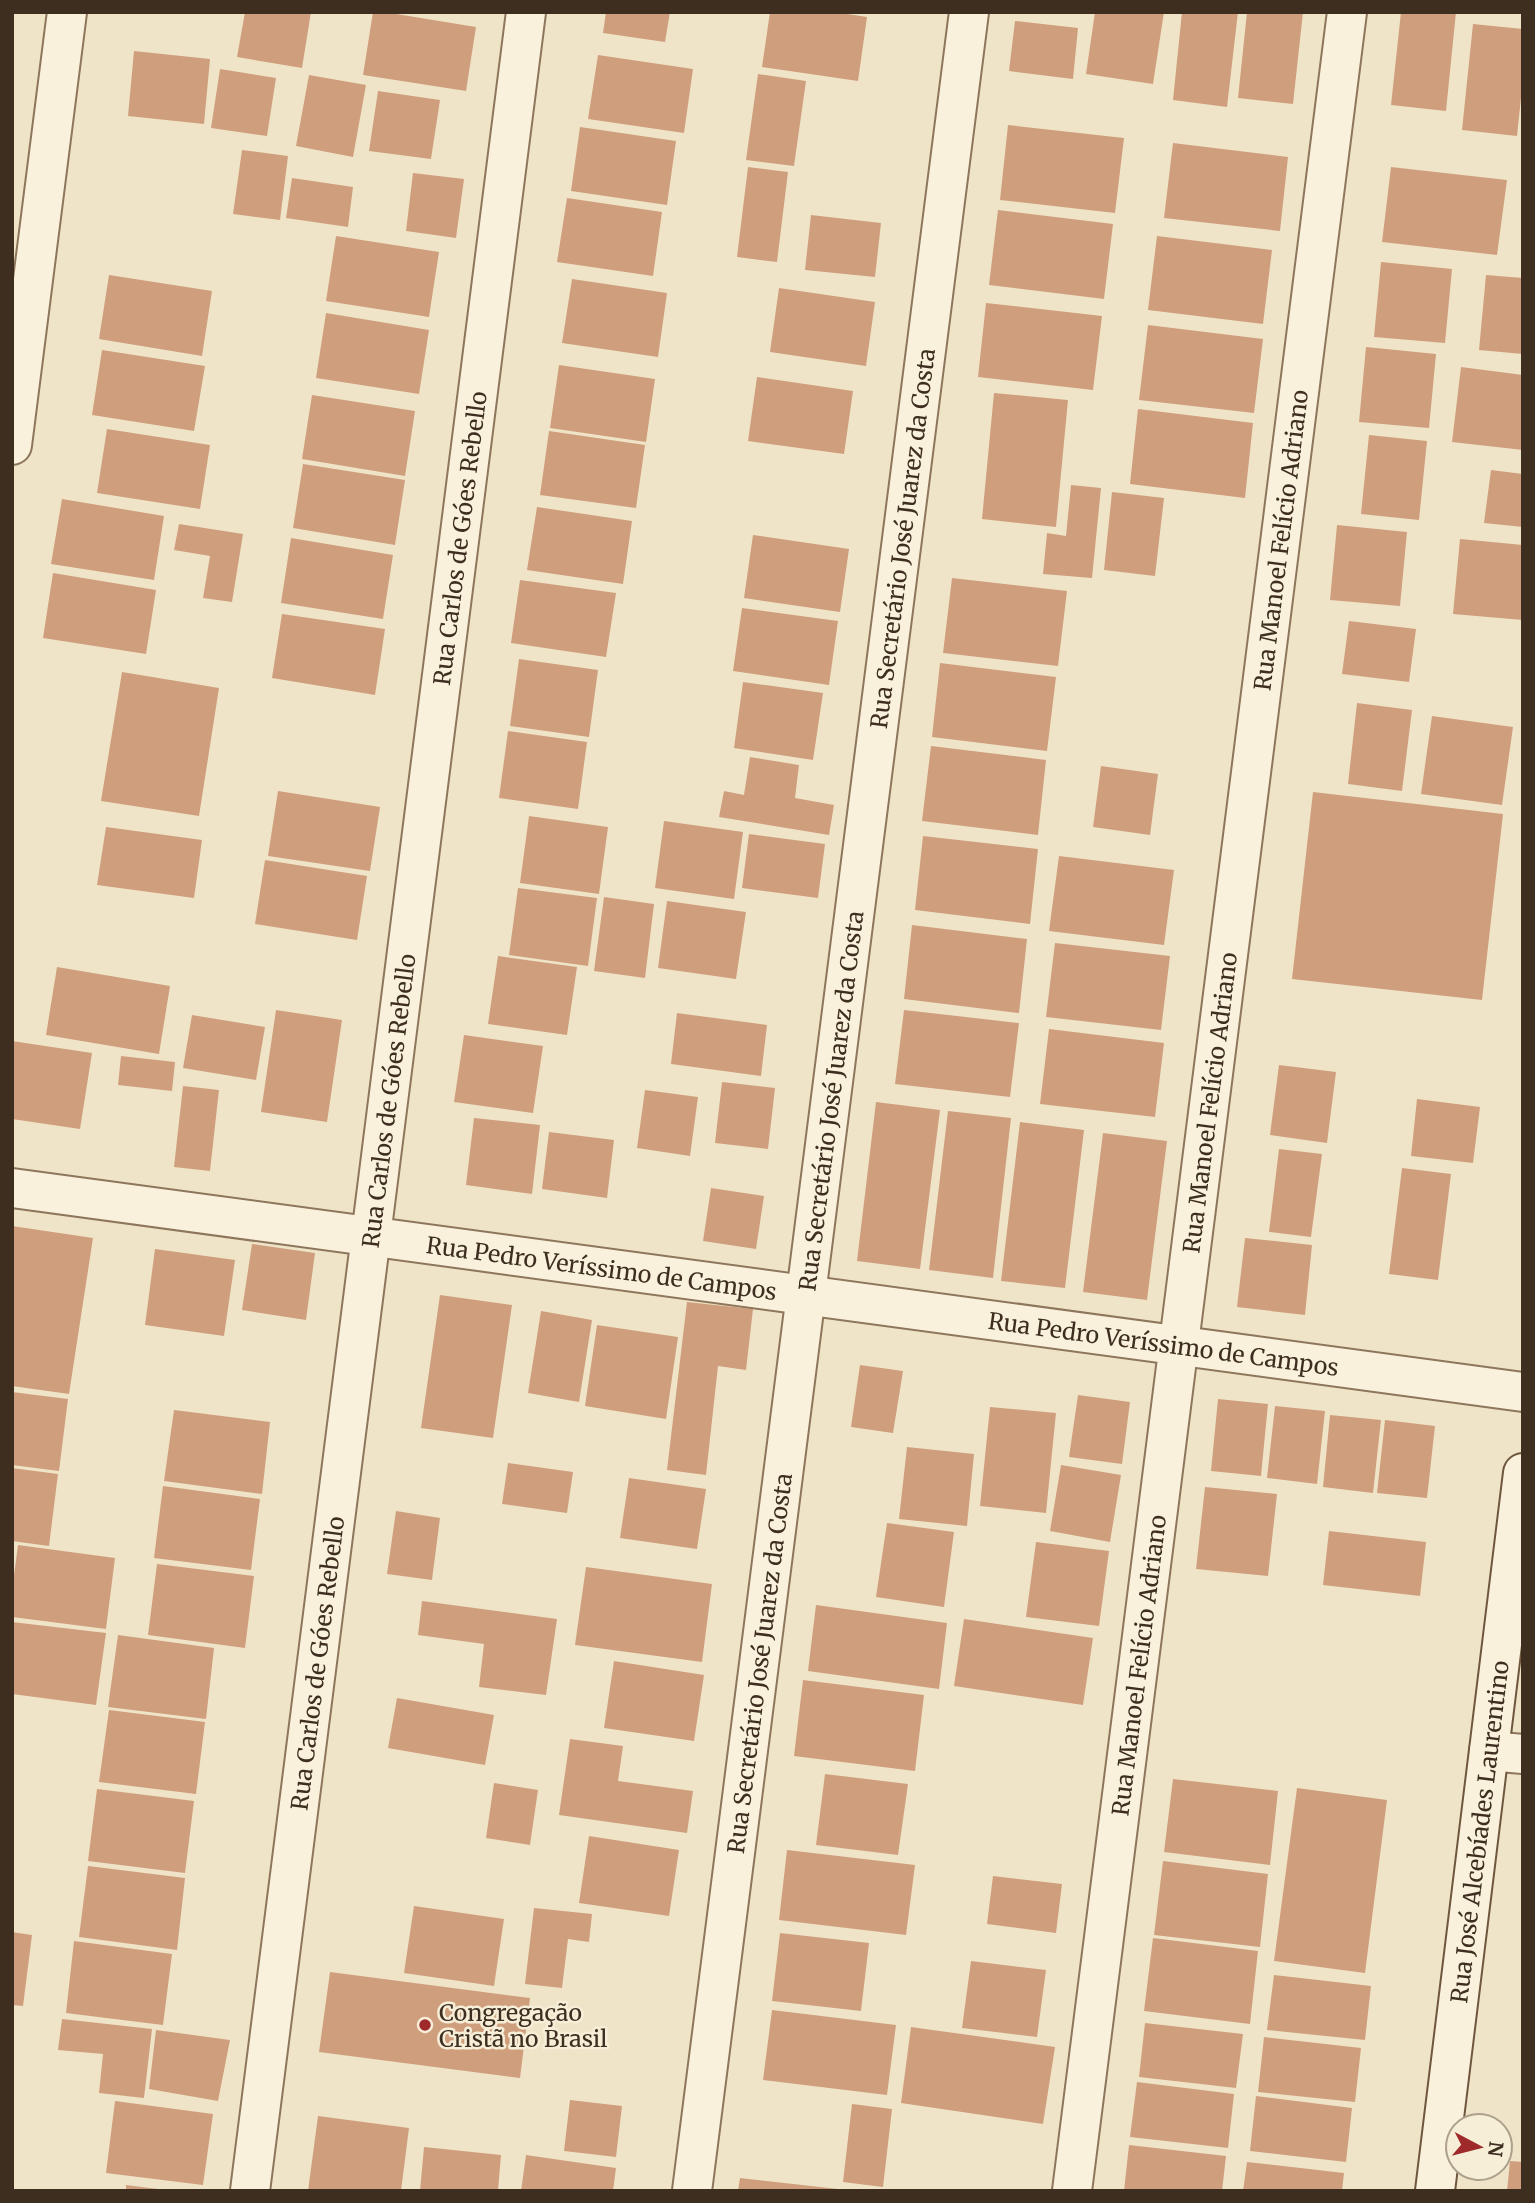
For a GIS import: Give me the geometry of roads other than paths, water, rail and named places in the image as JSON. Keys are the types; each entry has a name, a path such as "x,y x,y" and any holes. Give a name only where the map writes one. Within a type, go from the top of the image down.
{"street":[{"path":"12,444 66,12"},
{"name":"Rua Carlos de Góes Rebello","path":"250,2191 526,12"},
{"name":"Rua Secretário José Juarez da Costa","path":"692,2191 969,12"},
{"name":"Rua Manoel Felício Adriano","path":"1072,2191 1347,12"},
{"name":"Rua Pedro Veríssimo de Campos","path":"12,1188 1523,1392"},
{"name":"Rua José Alcebíades Laurentino","path":"1435,2191 1506,1752 1523,1474"}],"place":[{"name":"Congregação Cristã no Brasil","path":"425,2025"}]}
